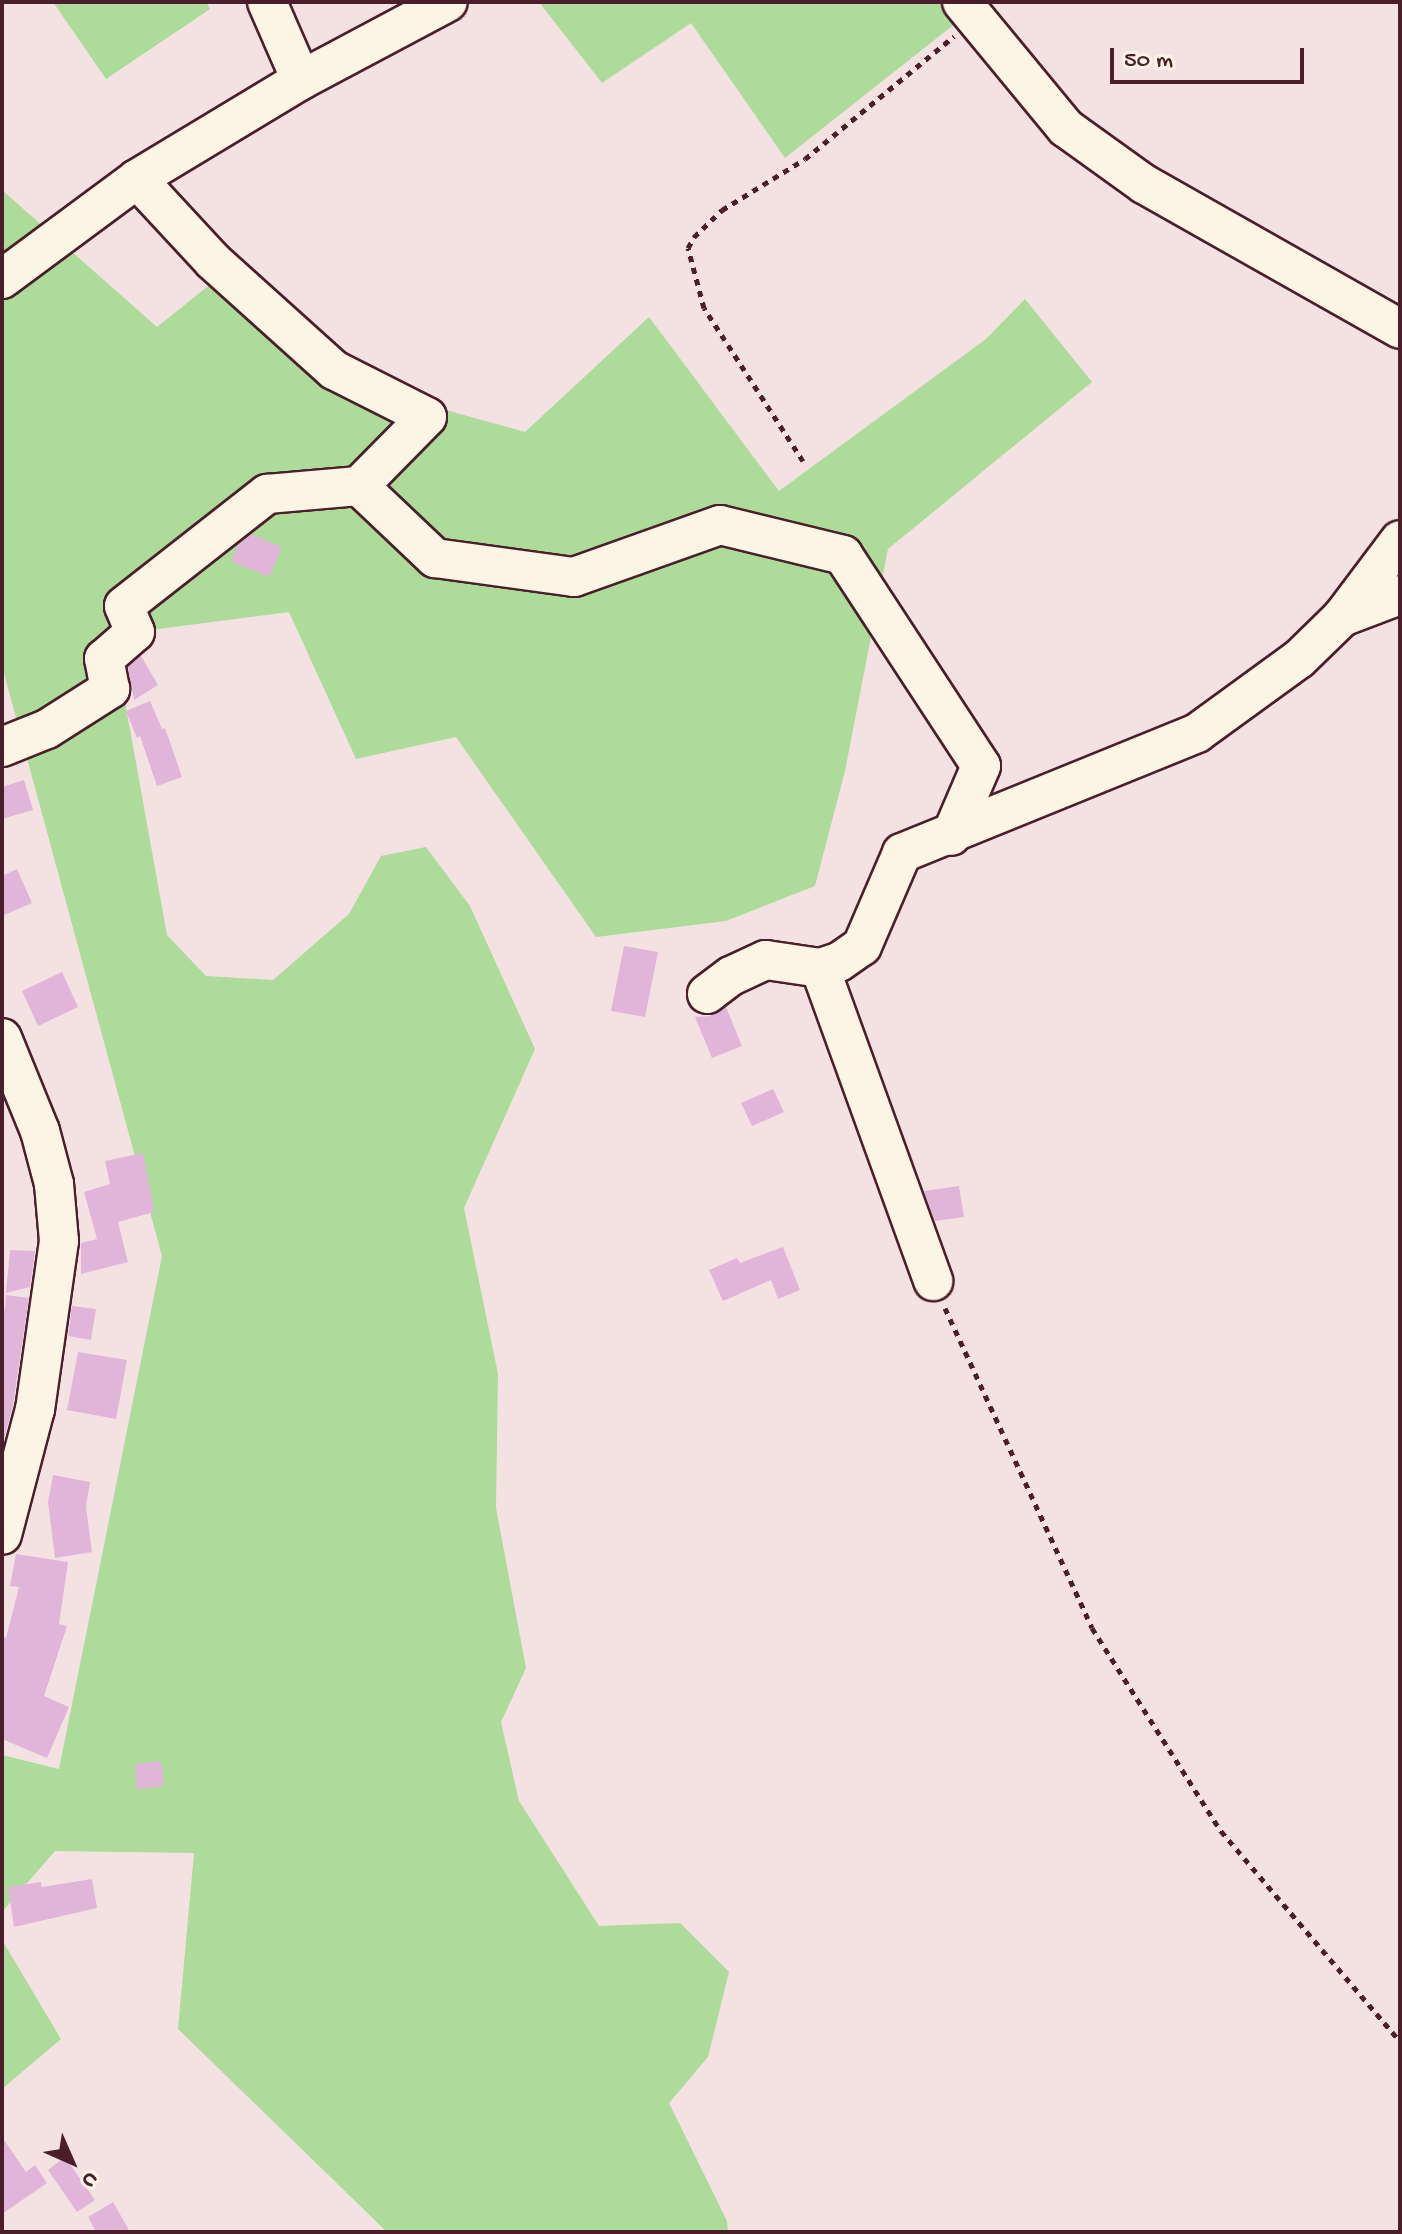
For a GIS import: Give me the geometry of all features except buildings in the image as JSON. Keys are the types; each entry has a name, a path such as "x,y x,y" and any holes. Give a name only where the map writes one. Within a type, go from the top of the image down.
{"street":[{"path":"267,2 301,80"},
{"path":"2,279 137,179 301,80 448,2"},
{"path":"967,11 1066,128 1144,184 1400,329"},
{"path":"2,747 47,729 110,689 104,659 135,632 124,606 267,494 359,486 427,417 334,370 213,261 137,179"},
{"path":"359,486 435,558 574,577 720,525 843,555 981,766 951,836"},
{"path":"707,994 731,976 766,960 820,968 839,962 862,946 902,853 951,836 1197,733 1299,659 1342,617 1400,540"},
{"path":"1342,617 1400,595"},
{"path":"820,968 933,1281"},
{"path":"2,1038 40,1131 54,1184 59,1241 35,1409 2,1535"}],"path":[{"path":"803,461 704,308 688,248 694,237 722,210 805,159 967,11"},
{"path":"933,1281 1092,1628 1221,1831 1400,2041"}],"green space":[{"path":"53,2 206,2 210,9 106,79"},
{"path":"539,2 954,2 961,19 785,158 691,23 602,83"},
{"path":"2,190 157,327 242,259 359,386 525,432 649,317 779,491 986,339 1025,299 1092,382 888,549 845,771 815,886 726,921 596,937 456,737 356,759 289,612 113,635 167,935 206,976 273,980 349,914 381,856 426,847 470,906 535,1049 464,1208 498,1374 496,1508 526,1668 501,1722 519,1801 599,1926 680,1923 729,1972 708,2057 669,2103 727,2221 728,2232 387,2232 178,2029 194,1853 55,1851 2,1912 2,1755 59,1769 162,1256 2,666"},
{"path":"2,1940 61,2039 2,2089"}]}
